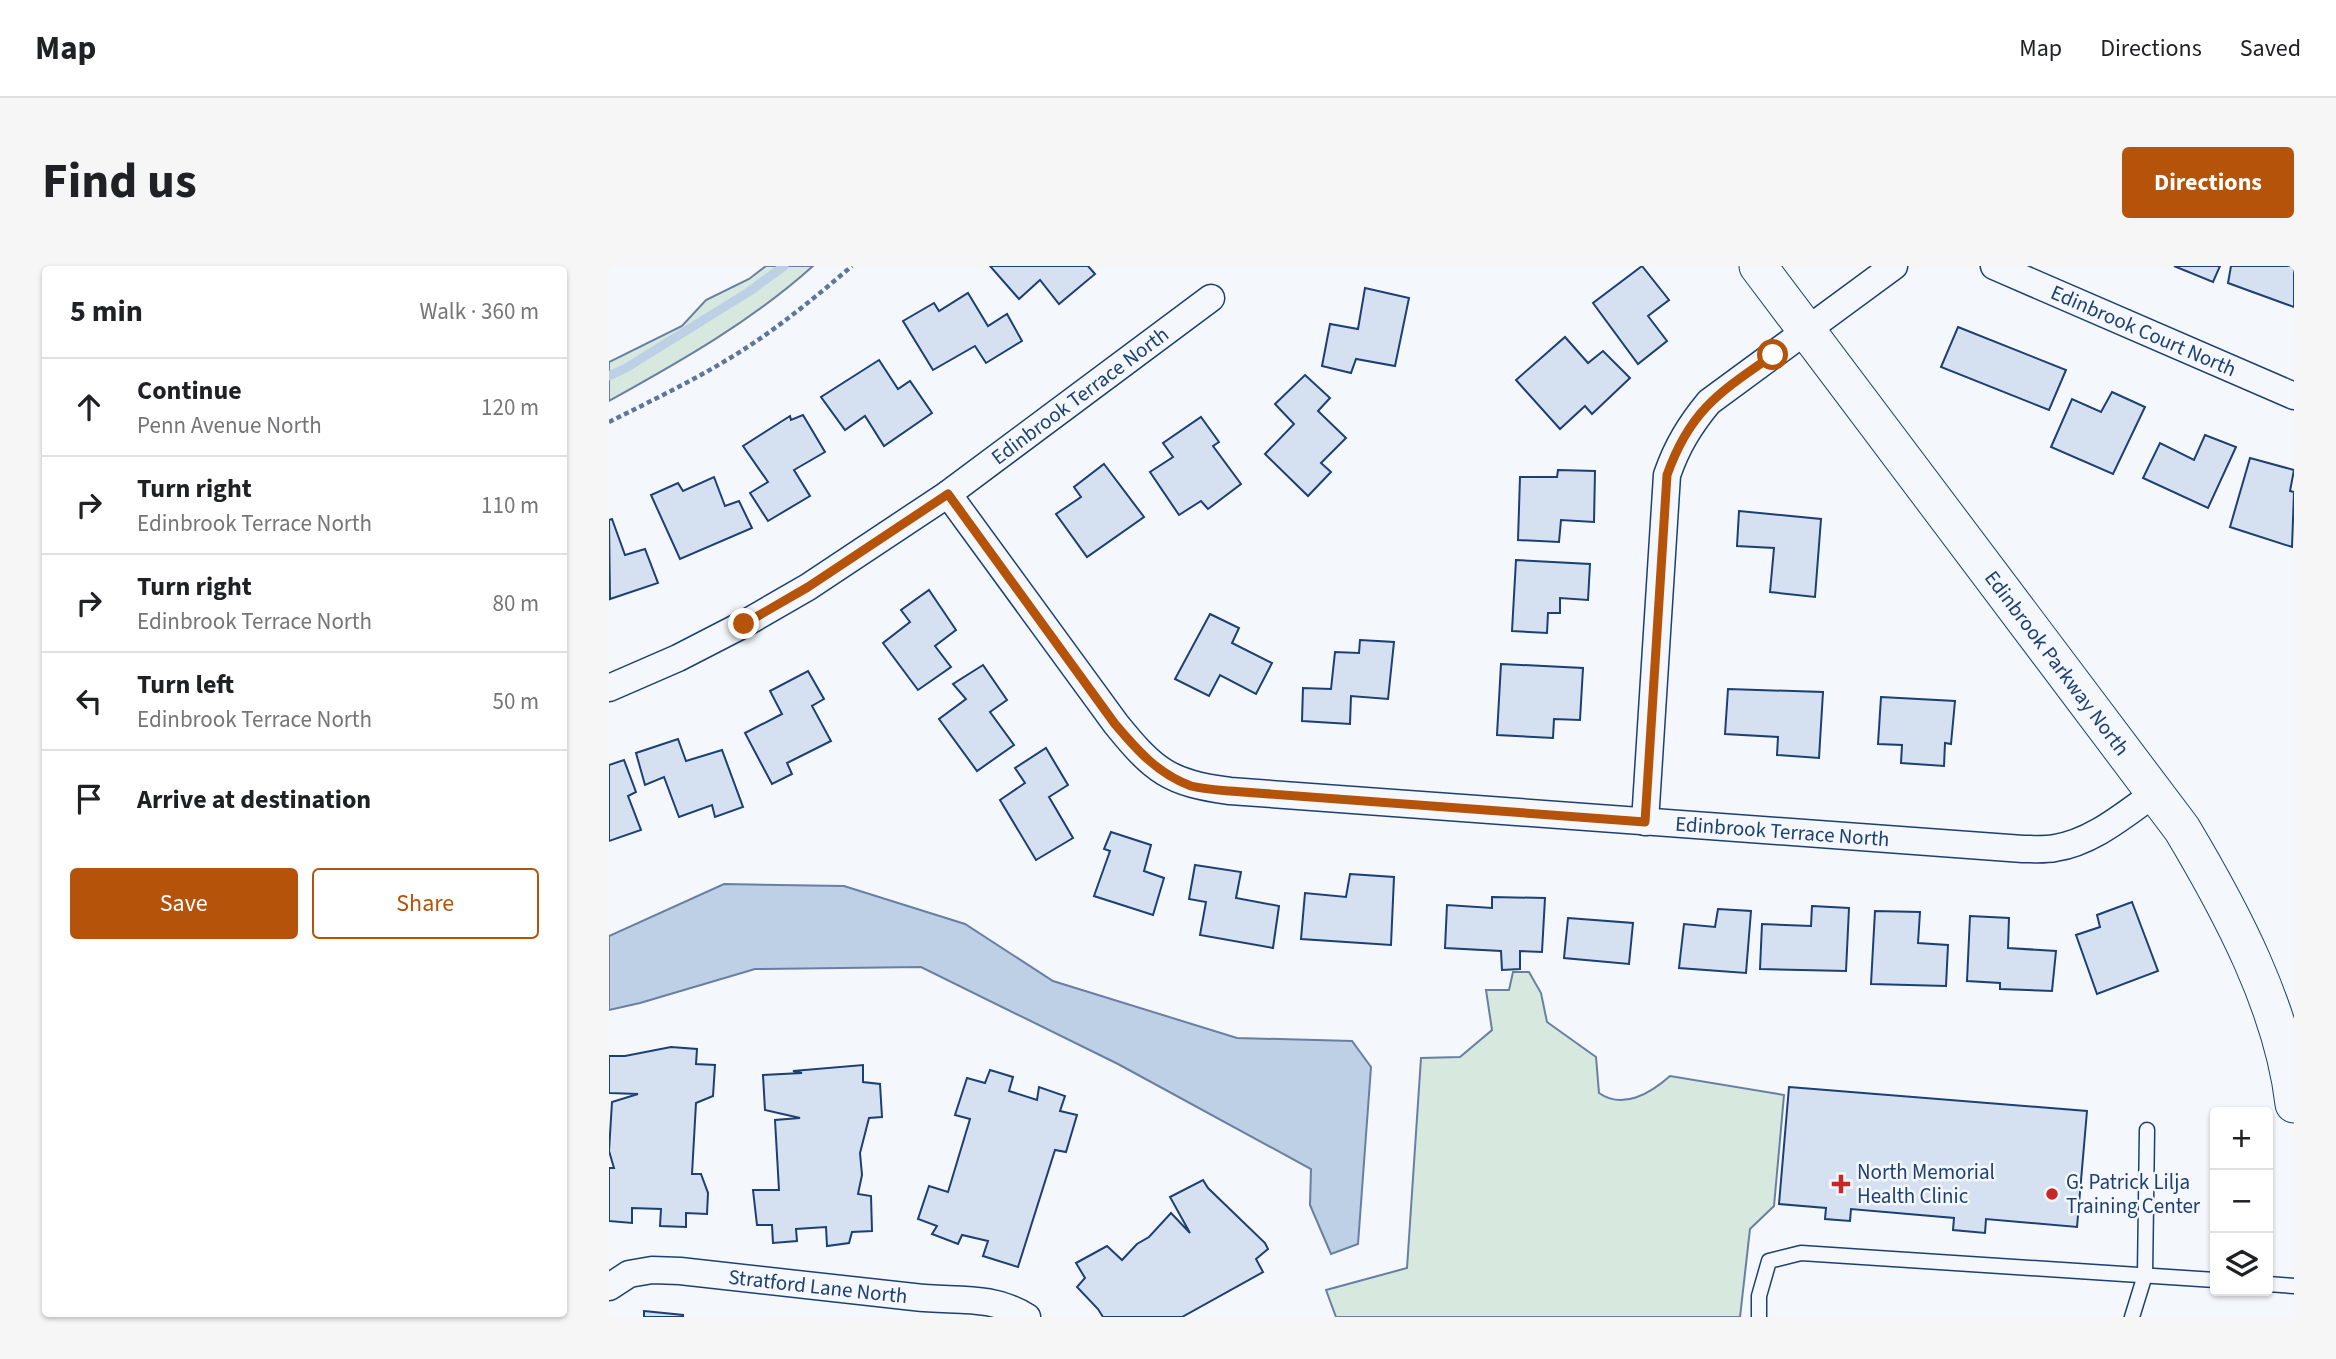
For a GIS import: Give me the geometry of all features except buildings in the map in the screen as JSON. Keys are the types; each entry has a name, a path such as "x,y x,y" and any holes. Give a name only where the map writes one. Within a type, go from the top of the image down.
{"street":[{"name":"Edinbrook Parkway North","path":"1758,266 2182,829 2239,932 2286,1059 2293,1099"},
{"path":"1645,822 1667,475 1677,447 1689,426 1709,402 1894,266"},
{"name":"Edinbrook Court North","path":"1994,266 2294,396"},
{"name":"Edinbrook Terrace North","path":"609,688 678,658 808,587 948,494 1211,298"},
{"name":"Edinbrook Terrace North","path":"948,494 1137,751 1164,773 1193,786 1230,791 2022,849 2055,848 2081,841 2155,793"},
{"name":"Stratford Lane North","path":"609,1287 629,1274 652,1270 680,1272 918,1298 982,1301 1010,1307 1027,1317"}],"lane":[{"path":"2132,1317 2145,1275 2147,1130"},
{"path":"1759,1317 1759,1297 1769,1261 1801,1253 2210,1280"},
{"path":"2273,1284 2294,1286"}],"path":[{"path":"609,422 747,348 852,266"}],"shaded area":[{"path":"766,266 813,266 741,322 609,401 609,362 682,326 706,300 749,279"},
{"path":"1513,972 1529,972 1541,993 1547,1022 1596,1057 1599,1093 1608,1098 1627,1100 1636,1097 1670,1076 1784,1095 1774,1206 1750,1229 1740,1317 1336,1317 1326,1290 1407,1268 1421,1058 1460,1057 1492,1030 1486,990 1509,990"}],"water":[{"path":"724,884 844,886 965,924 1053,981 1237,1038 1352,1041 1371,1067 1358,1244 1331,1254 1310,1205 1311,1169 1118,1064 921,967 755,969 609,1010 609,936"}],"waterway":[{"path":"609,376 750,291 784,266"}],"place":[{"name":"North Memorial Health Clinic","path":"1841,1184"},
{"name":"G. Patrick Lilja Training Center","path":"2052,1194"}],"route":[{"path":"744,624 808,587 948,494 1115,724 1137,751 1164,773 1193,786 1230,791 1645,822 1667,475 1677,447 1689,426 1709,402 1773,355"}]}
